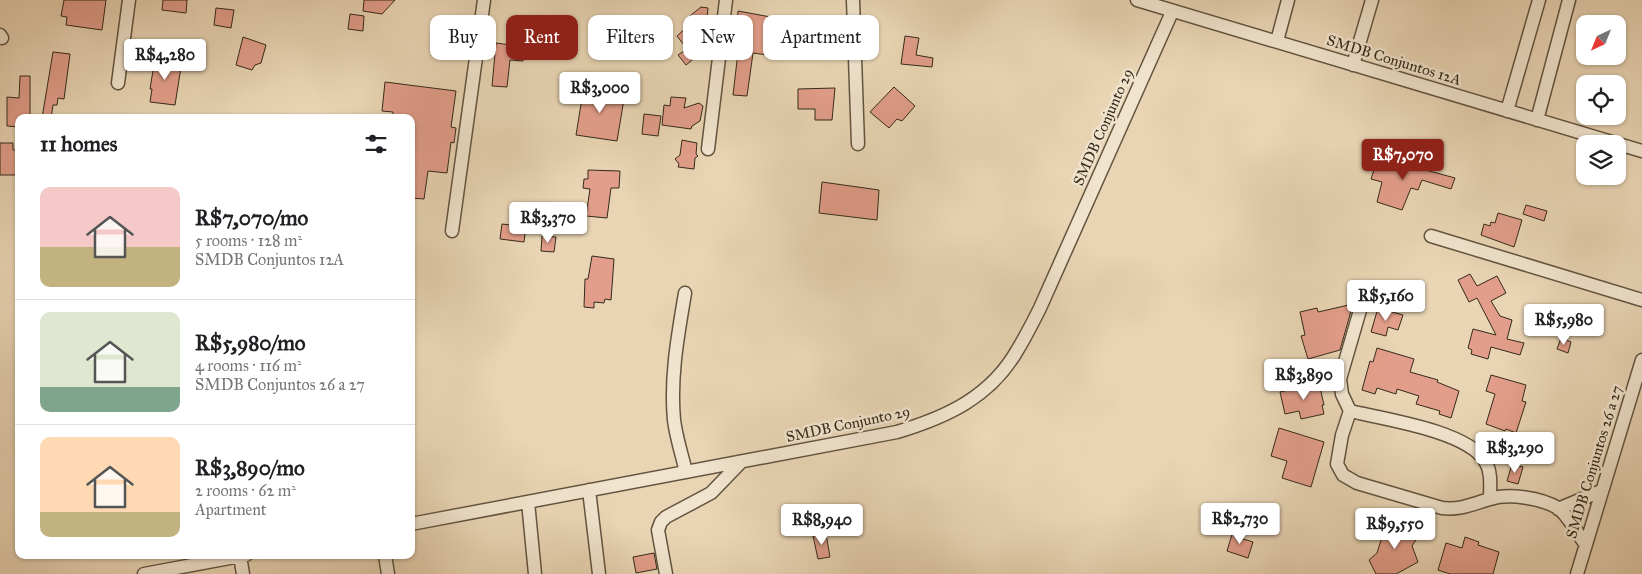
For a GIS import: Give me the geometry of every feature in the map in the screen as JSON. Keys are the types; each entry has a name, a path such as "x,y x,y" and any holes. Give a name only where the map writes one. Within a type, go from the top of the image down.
{"street":[{"path":"118,83 129,0"},
{"path":"452,232 484,0"},
{"path":"708,148 726,0"},
{"path":"853,0 858,144"},
{"name":"SMDB Conjuntos 12A","path":"1137,0 1642,151"},
{"path":"1276,41 1288,0"},
{"path":"1352,65 1372,0"},
{"path":"1507,111 1539,0"},
{"path":"1538,120 1569,0"},
{"name":"SMDB Conjunto 29","path":"415,523 897,432 932,421 970,402 996,378 1018,351 1040,308 1172,12"},
{"path":"1431,236 1642,300"},
{"path":"685,293 676,344 672,386 674,422 686,472"},
{"path":"1363,300 1340,379 1342,394 1350,411 1342,434 1337,464 1339,470 1348,479 1442,508 1454,509 1472,506 1490,499 1517,496 1536,500 1558,509 1586,545"},
{"name":"SMDB Conjuntos 26 a 27","path":"1577,574 1601,491 1636,397 1642,360"},
{"path":"1350,411 1450,436 1467,444 1486,462 1490,476 1490,499"},
{"path":"666,574 658,530 661,522 666,517 711,493 742,462"},
{"path":"589,490 599,574"},
{"path":"1558,509 1601,491"},
{"path":"528,502 535,574"},
{"path":"144,574 226,559"},
{"path":"243,559 243,574"},
{"path":"386,559 388,574"}],"building":[{"path":"64,0 106,0 102,30 66,25 67,17 61,16"},
{"path":"163,0 187,0 186,13 162,10"},
{"path":"364,0 395,0 382,14 363,11"},
{"path":"701,7 708,8 707,15 691,15"},
{"path":"216,8 234,10 231,28 214,25"},
{"path":"738,11 763,16 763,54 753,53 753,15 738,15"},
{"path":"350,14 364,16 363,31 348,29"},
{"path":"683,30 683,44 677,36"},
{"path":"905,36 919,38 916,55 933,58 932,67 901,64"},
{"path":"243,37 266,45 261,63 255,65 252,70 236,65"},
{"path":"496,43 506,44 506,60 510,60 507,87 492,86 494,60 496,60"},
{"path":"53,52 70,54 64,99 58,98 57,105 53,105 52,114 43,114"},
{"path":"683,52 683,60 692,60 686,65 678,55"},
{"path":"155,58 182,61 175,105 150,102"},
{"path":"737,60 752,60 747,96 733,95"},
{"path":"20,76 30,76 30,114 15,114 15,127 7,126 7,97 19,98"},
{"path":"385,82 456,91 451,127 456,128 454,143 451,142 447,173 428,171 424,199 415,198 415,114 393,114 393,112 382,111"},
{"path":"584,86 625,93 617,141 576,135"},
{"path":"894,87 915,106 902,121 897,119 889,128 870,112"},
{"path":"835,88 832,120 815,120 815,109 798,109 798,89"},
{"path":"671,97 686,98 684,108 699,103 703,106 700,121 692,126 691,129 662,125 664,105 670,106"},
{"path":"644,114 661,116 658,136 642,134"},
{"path":"682,140 697,143 696,154 698,156 695,158 694,169 678,167 679,164 675,159 680,155"},
{"path":"0,143 13,143 13,150 15,150 15,175 0,175"},
{"path":"1378,157 1455,178 1451,189 1422,180 1418,190 1411,188 1402,210 1377,202 1382,182 1371,179"},
{"path":"588,170 620,171 619,188 611,188 607,218 586,216 590,189 583,188 584,179 588,179"},
{"path":"822,182 879,190 877,220 819,213"},
{"path":"1526,205 1547,211 1544,221 1523,214"},
{"path":"1498,213 1522,220 1514,247 1481,235 1484,224 1490,226 1491,222 1495,223"},
{"path":"502,224 526,227 524,242 500,239"},
{"path":"542,236 556,237 554,252 541,251"},
{"path":"592,256 614,259 611,300 605,299 604,303 594,302 594,308 584,307 585,279 588,279"},
{"path":"1470,274 1477,286 1497,276 1506,293 1491,301 1500,316 1512,320 1507,339 1524,343 1520,355 1491,347 1488,359 1471,354 1472,350 1468,348 1473,329 1496,335 1477,298 1469,302 1458,280"},
{"path":"1353,304 1340,350 1308,359 1301,336 1305,335 1300,312 1317,308 1318,312"},
{"path":"1378,308 1403,315 1398,330 1388,327 1386,336 1371,332"},
{"path":"1561,338 1571,342 1568,353 1557,349"},
{"path":"1377,348 1414,359 1410,372 1438,380 1437,382 1459,391 1451,418 1439,414 1440,411 1416,404 1419,396 1397,389 1396,394 1377,388 1375,394 1362,390 1370,361 1373,362"},
{"path":"1491,375 1526,385 1522,401 1526,402 1516,433 1486,424 1495,394 1486,391"},
{"path":"1319,383 1324,414 1301,419 1299,411 1285,414 1280,392"},
{"path":"1279,428 1324,442 1311,487 1282,478 1287,461 1271,456"},
{"path":"1512,464 1523,467 1518,484 1507,481"},
{"path":"1393,516 1407,520 1404,531 1415,535 1417,538 1412,546 1418,562 1396,574 1376,574 1369,560 1377,553 1382,537 1384,538 1386,531 1389,531"},
{"path":"1233,531 1241,534 1240,538 1253,542 1248,558 1227,551"},
{"path":"826,534 830,557 818,559 813,536"},
{"path":"1465,537 1479,542 1478,545 1499,552 1493,574 1450,574 1438,570 1446,543 1462,548"},
{"path":"654,553 657,569 636,573 633,557"}]}
